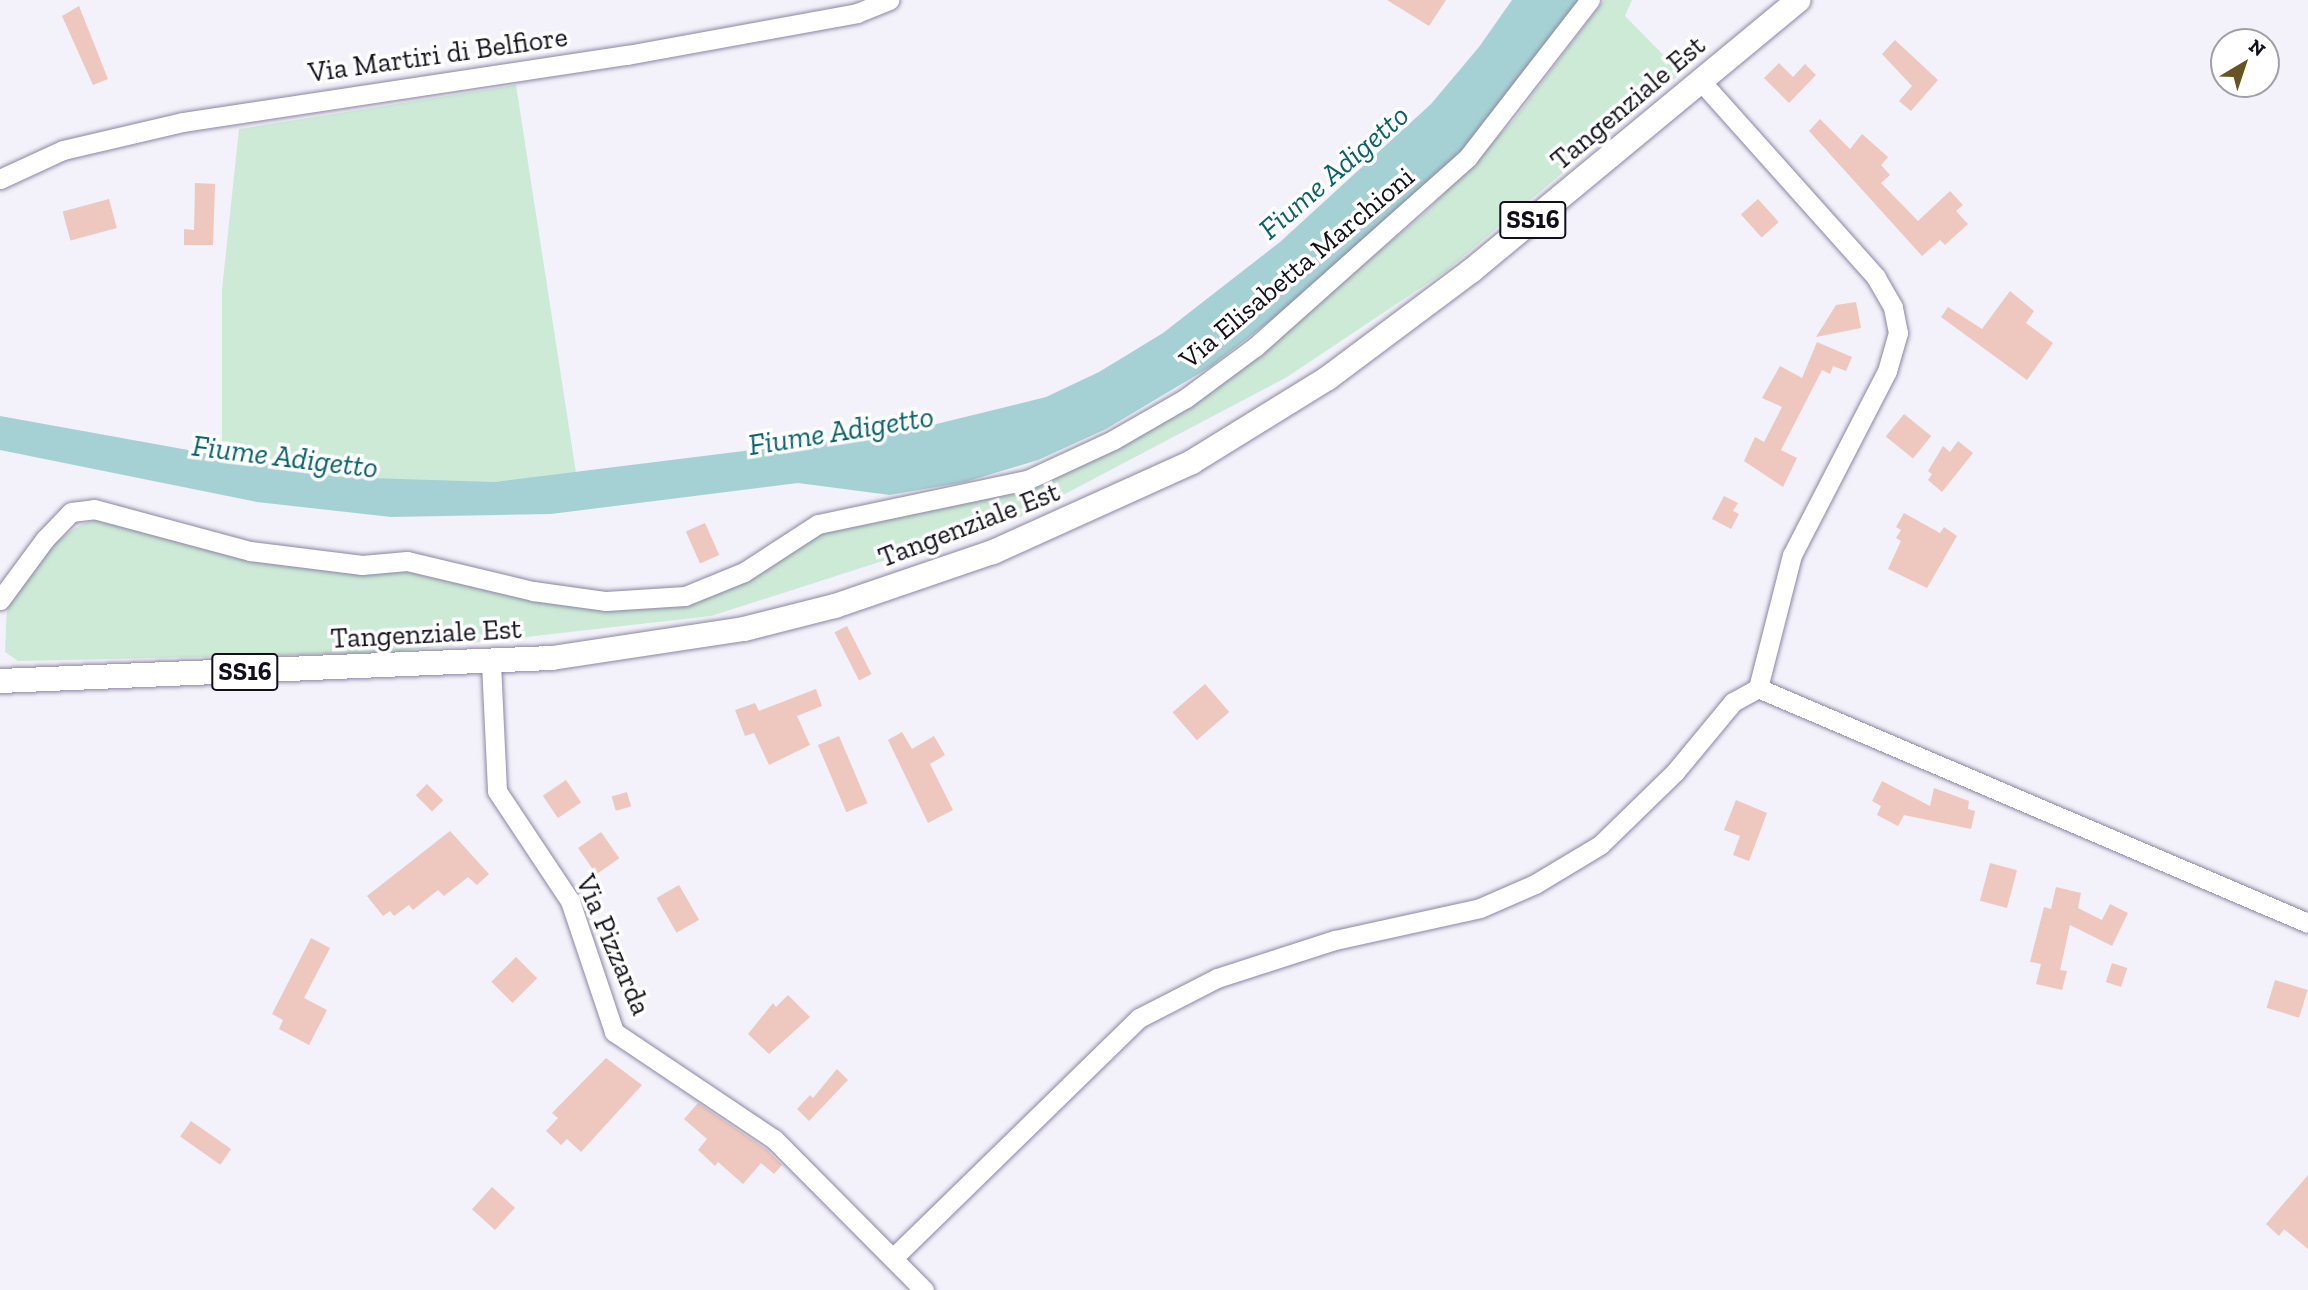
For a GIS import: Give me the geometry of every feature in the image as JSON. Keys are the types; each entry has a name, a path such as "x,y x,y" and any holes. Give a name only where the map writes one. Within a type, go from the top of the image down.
{"main road":[{"name":"Tangenziale Est","path":"0,681 491,663 678,641 822,609 993,552 1125,495 1255,425 1392,333 1799,0"}],"street":[{"name":"Via Martiri di Belfiore","path":"0,179 63,150 183,122 627,55 858,13 889,0"},
{"name":"Via Elisabetta Marchioni","path":"0,600 45,539 71,512 94,509 250,551 362,565 407,561 533,591 606,601 685,596 744,572 818,524 1027,480 1113,440 1186,398 1255,347 1468,157 1590,0"},
{"path":"894,1257 1051,1099 1139,1018 1217,978 1335,940 1480,908 1535,884 1600,845 1675,772 1733,702 1758,688 1793,555 1887,371 1898,333 1893,307 1876,277 1701,81"},
{"name":"Via Pizzarda","path":"491,663 497,791 570,901 614,1031 774,1139 924,1290"},
{"path":"1758,688 2308,923"}],"green space":[{"path":"1604,0 1632,0 1625,16 1681,73 1446,271 1287,377 1023,516 711,616 383,653 18,661 5,652 7,605 50,546 80,525 106,517 184,542 407,565 682,601 820,530 1026,488 1263,349 1426,212 1513,121"},
{"path":"516,85 576,473 494,482 412,483 338,477 222,458 222,290 239,129"}],"water":[{"path":"1512,0 1581,0 1473,141 1279,314 1210,367 1106,429 1038,460 965,482 890,495 798,483 551,514 391,517 257,502 0,450 0,416 338,477 494,482 912,430 1046,397 1099,372 1163,333 1280,242 1431,104 1479,47"}],"building":[{"path":"1387,0 1446,0 1429,26"},
{"path":"79,6 108,79 93,85 62,16"},
{"path":"1895,40 1938,80 1911,111 1899,101 1912,86 1882,54"},
{"path":"1779,63 1793,77 1805,64 1816,75 1789,103 1764,78"},
{"path":"1820,119 1850,149 1862,134 1888,157 1881,165 1890,175 1881,183 1918,221 1950,191 1963,205 1956,211 1968,224 1945,245 1940,240 1922,256 1809,131"},
{"path":"195,183 215,184 213,245 184,245 184,229 194,230"},
{"path":"109,199 117,228 70,240 63,211"},
{"path":"1758,199 1779,222 1762,237 1741,214"},
{"path":"2010,291 2034,311 2026,323 2053,343 2027,380 1941,317 1948,307 1982,329"},
{"path":"1856,302 1861,328 1816,337 1836,305"},
{"path":"1817,342 1852,357 1846,371 1833,366 1830,374 1822,370 1781,450 1797,458 1783,487 1744,461 1755,437 1764,442 1782,407 1762,398 1780,366 1802,378"},
{"path":"1904,414 1931,436 1913,459 1886,437"},
{"path":"1958,441 1973,453 1942,492 1928,480 1932,474 1928,471 1943,446 1950,452"},
{"path":"1724,496 1738,503 1733,511 1739,514 1731,529 1712,519"},
{"path":"1904,513 1940,533 1944,527 1957,536 1927,588 1888,569 1901,541 1896,538 1901,530 1896,527"},
{"path":"705,523 719,555 700,564 686,532"},
{"path":"847,626 872,674 859,680 835,632"},
{"path":"1205,684 1229,712 1197,740 1173,712"},
{"path":"816,689 822,706 797,716 810,745 769,765 754,733 745,736 735,710 755,703 759,711"},
{"path":"902,732 912,749 934,736 945,755 930,764 953,810 928,823 888,740"},
{"path":"839,736 868,803 846,812 818,745"},
{"path":"566,780 581,802 558,818 543,796"},
{"path":"1882,781 1930,806 1934,788 1969,801 1968,809 1975,811 1971,829 1904,815 1898,826 1877,815 1881,806 1872,801"},
{"path":"427,784 443,800 432,812 416,795"},
{"path":"627,792 631,806 616,811 612,796"},
{"path":"1736,800 1767,813 1749,861 1733,855 1740,836 1724,830"},
{"path":"450,831 489,874 477,885 468,877 444,896 438,890 413,910 409,905 394,916 390,911 383,916 367,896"},
{"path":"601,832 619,858 596,874 578,848"},
{"path":"1990,863 2017,870 2007,908 1980,901"},
{"path":"679,885 699,920 676,933 656,898"},
{"path":"2056,887 2081,893 2078,908 2102,920 2110,904 2128,913 2112,946 2070,925 2060,970 2067,971 2062,990 2036,984 2041,964 2030,962 2044,907 2051,909"},
{"path":"311,938 330,948 304,998 327,1010 309,1045 279,1029 283,1020 272,1014"},
{"path":"516,957 537,978 512,1003 491,982"},
{"path":"2112,963 2127,968 2121,987 2106,982"},
{"path":"2275,980 2308,990 2299,1018 2267,1008"},
{"path":"788,995 810,1017 769,1054 748,1034 773,1003 776,1007"},
{"path":"606,1058 642,1085 581,1152 567,1139 561,1145 546,1131 558,1118 552,1113"},
{"path":"837,1069 848,1080 809,1121 797,1109 810,1095 813,1098"},
{"path":"698,1103 766,1149 782,1165 774,1174 761,1163 743,1184 718,1162 715,1166 698,1150 707,1139 684,1119"},
{"path":"191,1121 231,1149 220,1165 180,1137"},
{"path":"2308,1175 2308,1249 2284,1229 2279,1236 2266,1224"},
{"path":"492,1187 515,1208 495,1230 472,1209"}],"water label":[{"name":"Fiume Adigetto","path":"1334,172"},
{"name":"Fiume Adigetto","path":"841,431"},
{"name":"Fiume Adigetto","path":"285,457"}]}
